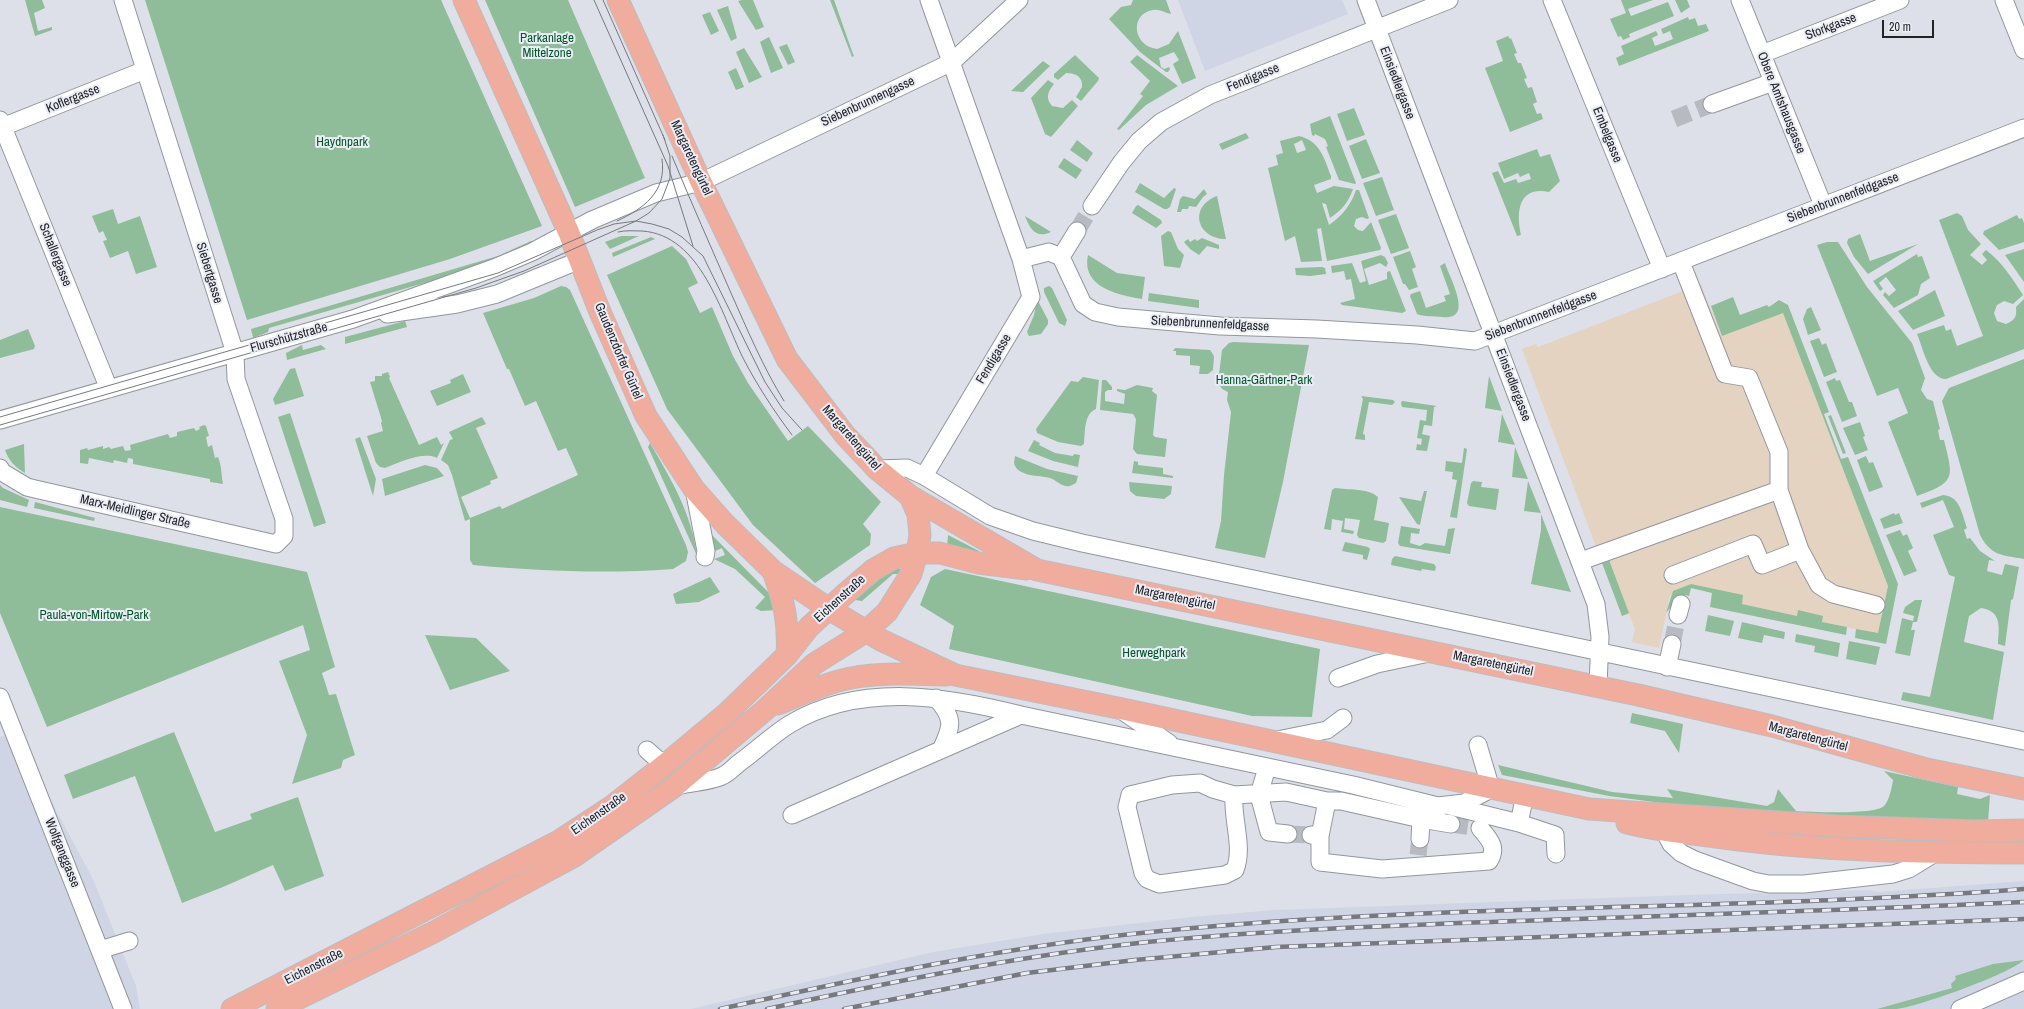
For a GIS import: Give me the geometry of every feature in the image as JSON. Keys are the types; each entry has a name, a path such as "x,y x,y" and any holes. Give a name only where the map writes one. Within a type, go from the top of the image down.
{"main road":[{"name":"Gaudenzdorfer Gürtel","path":"464,0 569,233 600,312 646,416 694,489 725,524 773,571 865,632"},
{"name":"Margaretengürtel","path":"618,0 702,182 787,359 845,435 878,469 910,496 1037,570 1598,686 1772,726 1927,769 2024,789"},
{"name":"Eichenstraße","path":"277,1009 434,932 573,857 674,786 765,710 814,664 865,632 887,612 907,583 917,553 920,535 918,514 910,496"},
{"name":"Eichenstraße","path":"232,1009 559,841 610,807 667,763 726,713 787,655 809,628 829,609 872,570 894,558 917,553 940,553 978,562 1037,570"},
{"path":"773,571 783,599 788,635 787,655"},
{"path":"865,632 955,675"},
{"path":"765,710 817,688 850,678 897,673 955,675 1118,708 1491,789 1525,795 1589,809 1629,823 1664,830 1744,841 1859,850 1935,853 2024,852"},
{"path":"1589,809 1851,827 1974,831 2024,830"}],"street":[{"name":"Siebertgasse","path":"123,0 234,353 236,379 284,519 284,536 276,544"},
{"path":"929,0 1021,259 1049,252 1061,256 1077,231"},
{"name":"Siebenbrunnengasse","path":"569,233 592,220 656,194 702,182 952,62 1019,0"},
{"name":"Einsiedlergasse","path":"1366,0 1581,561 1596,604 1601,653 1598,686"},
{"name":"Fendigasse","path":"1092,206 1121,163 1139,141 1161,122 1210,95 1449,0"},
{"name":"Embelgasse","path":"1552,0 1662,269"},
{"name":"Obere Amtshausgasse","path":"1740,0 1823,205"},
{"name":"Storkgasse","path":"1762,54 1900,0"},
{"path":"2004,0 2024,50"},
{"name":"Koflergasse","path":"1,125 145,70"},
{"path":"1712,104 1773,82"},
{"name":"Schallergasse","path":"1,125 109,390"},
{"name":"Siebenbrunnenfeldgasse","path":"1061,256 1083,304 1095,312 1118,317 1220,326 1316,329 1417,335 1475,342 1823,205 2024,128"},
{"name":"Flurschützstraße","path":"0,420 353,319 494,268 532,252 569,233"},
{"name":"Fendigasse","path":"924,476 1031,297 1021,259"},
{"path":"353,319 457,304 497,294 580,260"},
{"path":"1681,262 1725,374 1749,378 1778,452 1779,490 1800,550 1819,585 1833,594 1876,604"},
{"name":"Marx-Meidlinger Straße","path":"0,468 2,472 27,487 276,544"},
{"path":"878,469 907,468 924,476 990,516 1033,532 1204,570 1302,589 2024,741"},
{"path":"694,489 706,552 704,557"},
{"path":"1581,561 1779,490"},
{"path":"1673,575 1754,544 1762,565 1800,550"},
{"path":"1667,667 1672,644"},
{"path":"1338,678 1377,664 1437,652"},
{"path":"674,786 722,776 790,724 829,707 861,700 911,696 936,698 983,706 1353,785 1435,806 1450,806 1464,803 1491,789 1478,745"},
{"name":"Wolfganggasse","path":"0,697 7,734 100,950 123,1009"},
{"path":"936,698 947,710 951,728 941,750"},
{"path":"1118,708 1176,748"},
{"path":"792,814 1021,715"},
{"path":"1273,741 1328,730 1343,718"},
{"path":"647,750 657,759 667,763"},
{"path":"1267,766 1259,795 1269,832 1288,834"},
{"path":"1234,795 1233,808 1239,859 1235,870 1225,875 1159,884 1147,879 1143,873 1126,806 1130,795 1172,785 1200,783 1213,789 1234,795 1259,795 1286,792 1450,824"},
{"path":"1353,785 1334,801 1315,835 1320,862 1382,868 1418,854 1489,861 1494,855 1492,843 1480,828"},
{"path":"1519,823 1525,795"},
{"path":"1450,806 1519,823 1555,835 1556,854"},
{"path":"1418,854 1421,819"},
{"path":"1664,830 1671,844 1681,853 1695,860 1753,881 1769,884 1804,884 1893,874 1909,869 1935,853"},
{"path":"425,910 434,932"},
{"path":"100,950 129,941"},
{"path":"1960,1009 2024,981"}],"shaded area":[{"path":"1178,0 1342,0 1348,14 1205,71"},
{"path":"1701,284 1722,336 1783,312 1888,586 1878,634 1741,604 1734,597 1691,588 1670,596 1659,648 1632,642 1635,629 1629,614 1622,616 1522,349 1536,344 1538,347"},
{"path":"14,732 93,879 136,986 140,1009 0,1009 0,737"},
{"path":"2024,881 2024,1009 691,1009 933,952 1043,934 1191,917 1275,910 1685,895 1870,890 1878,892"}],"green space":[{"path":"25,0 42,0 45,8 34,13 38,31 52,27 52,30 35,36"},
{"name":"Haydnpark","path":"145,0 441,0 542,226 450,259 247,320"},
{"name":"Parkanlage Mittelzone","path":"485,0 568,0 645,178 575,207"},
{"path":"753,0 764,27 756,30 738,1"},
{"path":"830,0 834,0 854,56 852,57"},
{"path":"1133,0 1166,0 1171,14 1156,10 1145,13 1140,17 1137,23 1139,36 1149,47 1157,49 1169,44 1178,31 1196,78 1182,84 1173,64 1179,60 1174,52 1159,58 1161,67 1164,69 1169,67 1170,69 1166,72 1140,52 1109,19 1121,7 1131,5"},
{"path":"1621,0 1653,0 1628,9 1631,16 1668,2 1674,16 1629,34 1630,37 1623,40 1621,36 1618,37 1610,19 1626,13"},
{"path":"1675,0 1687,0 1690,7 1681,13"},
{"path":"728,6 737,38 731,41 717,10"},
{"path":"710,12 719,31 711,35 702,15"},
{"path":"1688,17 1689,20 1695,18 1698,26 1706,24 1709,31 1619,66 1616,58 1624,54 1621,46 1656,31 1658,35 1652,38 1655,46 1673,39 1670,31 1663,34 1661,29"},
{"path":"1508,36 1510,39 1511,38 1517,53 1514,54 1518,63 1521,63 1527,78 1524,79 1528,88 1532,87 1537,102 1533,104 1537,114 1541,113 1543,119 1510,132 1485,68 1503,61 1496,41"},
{"path":"769,37 783,68 771,73 760,42"},
{"path":"787,44 795,62 788,65 779,47"},
{"path":"744,48 762,77 749,83 736,52"},
{"path":"1075,55 1099,78 1081,101 1076,97 1082,87 1078,76 1066,73 1058,80 1054,77 1054,74"},
{"path":"1137,55 1178,86 1146,105 1119,130 1117,129 1143,96 1140,94 1150,81 1130,62"},
{"path":"1043,61 1050,66 1023,92 1011,91"},
{"path":"736,68 744,87 736,90 728,72"},
{"path":"1048,80 1054,84 1048,95 1052,106 1063,108 1072,100 1078,106 1051,137 1045,134 1031,98"},
{"path":"1354,108 1365,135 1347,141 1337,114"},
{"path":"1330,116 1356,183 1355,184 1339,180 1326,147 1328,146 1325,139 1315,134 1314,136 1312,135 1310,124"},
{"path":"1246,133 1249,138 1222,150 1219,144"},
{"path":"1299,136 1306,138 1317,146 1326,163 1331,179 1314,185 1317,193 1334,186 1353,189 1344,206 1330,218 1326,204 1322,203 1329,225 1342,214 1352,201 1356,190 1359,190 1369,218 1367,219 1362,217 1356,219 1354,226 1358,230 1363,231 1371,222 1381,248 1380,250 1327,261 1321,228 1317,229 1322,261 1301,262 1295,236 1285,241 1268,168 1278,165 1276,155 1283,153 1280,141","holes":["1302,140 1306,150 1297,153 1294,144"]},
{"path":"1366,139 1380,173 1362,179 1349,146"},
{"path":"1077,140 1093,153 1087,162 1070,150"},
{"path":"1537,149 1540,157 1550,154 1560,181 1549,192 1539,191 1531,193 1525,197 1519,210 1519,226 1521,235 1517,236 1492,173 1498,171 1504,183 1516,179 1518,183 1531,179 1529,173 1520,177 1518,173 1504,179 1498,163"},
{"path":"1064,158 1082,170 1076,179 1058,167"},
{"path":"1382,177 1394,210 1376,216 1363,183"},
{"path":"1140,183 1164,198 1174,188 1176,189 1170,207 1164,209 1135,192"},
{"path":"1204,189 1207,194 1196,207 1189,206 1188,209 1182,209 1181,212 1177,212 1180,199 1183,196 1195,199"},
{"path":"1217,196 1226,239 1216,238 1208,234 1200,222 1199,214 1202,207 1208,201"},
{"path":"1138,205 1161,220 1162,223 1156,228 1132,213"},
{"path":"113,209 118,224 140,216 157,267 136,274 128,251 110,258 103,241 107,240 103,231 99,233 92,216"},
{"path":"1957,213 1962,216 1968,230 1981,244 1970,255 1982,265 1987,260 1982,254 1986,250 2002,265 2023,295 2013,304 2004,301 1997,305 1994,313 1997,321 2006,324 2015,318 2016,307 2024,299 2024,349 1946,379 1940,378 1935,374 1927,362 1917,334 1944,325 1946,331 1951,329 1957,346 1983,336 1939,220"},
{"path":"1396,214 1409,248 1391,254 1378,220"},
{"path":"2017,215 2019,219 2022,218 2024,223 2024,242 1999,250 1983,234 1984,231"},
{"path":"1025,216 1051,232 1041,234 1034,232"},
{"path":"1168,231 1171,232 1178,249 1184,255 1180,268 1164,266 1161,236"},
{"path":"1860,234 1870,261 1918,244 1868,274 1854,257 1847,243 1848,239"},
{"path":"621,236 639,236 610,249 605,242"},
{"path":"651,237 655,239 613,257 612,253"},
{"path":"1202,238 1219,245 1219,249 1207,246 1199,255 1190,249 1184,242 1188,239 1190,242 1195,239 1197,241"},
{"path":"531,241 537,244 490,264 269,328 268,332 253,338 251,329 498,256"},
{"path":"1827,242 1838,242 1867,287 1912,343 1925,378 1921,390 1927,399 1933,401 1940,429 1938,430 1940,440 1944,440 1950,470 1949,477 1939,487 1917,496 1888,422 1908,413 1898,388 1877,396 1817,245"},
{"path":"672,246 686,259 698,283 688,288 700,313 712,307 733,356 748,383 788,441 808,426 881,502 863,524 871,534 870,545 815,583 753,525 667,409 607,275"},
{"path":"2024,249 2024,282 2005,255"},
{"path":"1410,251 1416,267 1412,269 1418,287 1409,290 1405,284 1403,284 1393,257"},
{"path":"1917,254 1918,257 1922,256 1930,278 1921,284 1918,295 1894,308 1883,295 1885,292 1889,296 1896,290 1886,277 1879,283 1883,289 1880,291 1873,281"},
{"path":"1088,255 1117,273 1145,277 1142,299 1122,295 1103,288 1090,275 1087,266"},
{"path":"1381,255 1385,257 1388,263 1386,267 1380,263 1364,269 1369,285 1387,279 1387,272 1390,271 1406,311 1402,313 1342,305 1340,303 1355,299 1351,279 1346,280 1344,271 1332,273 1331,266 1352,263 1360,283 1366,281 1361,261"},
{"path":"1445,263 1458,298 1459,306 1457,312 1452,316 1442,317 1417,314 1410,296 1411,294 1420,291 1426,308 1446,301 1444,296 1450,294 1440,266"},
{"path":"1295,268 1325,268 1326,274 1310,276 1296,275"},
{"path":"561,286 570,290 686,545 688,552 686,561 673,569 598,572 523,569 473,565 470,560 470,519 465,521 452,475 448,465 441,460 450,440 453,439 449,432 482,417 486,424 476,428 498,478 490,481 491,484 461,497 470,518 500,506 502,509 578,475 566,448 558,451 536,401 525,406 483,313 534,298"},
{"path":"1049,286 1052,288 1067,320 1065,326 1059,323 1044,292 1044,288"},
{"path":"1935,290 1945,316 1913,330 1898,311"},
{"path":"1149,293 1199,300 1199,308 1148,301"},
{"path":"1733,297 1740,315 1767,305 1769,307 1779,300 1788,305 1829,412 1824,414 1841,459 1848,457 1898,584 1886,644 1855,638 1856,629 1878,633 1888,586 1783,313 1722,336 1711,306"},
{"path":"1037,299 1048,320 1048,324 1041,334 1029,336 1027,332 1034,315"},
{"path":"1811,307 1821,330 1808,335 1803,319 1807,309"},
{"path":"405,321 407,327 345,344 345,337"},
{"path":"28,329 35,346 34,349 0,358 0,340"},
{"path":"1819,338 1822,345 1826,343 1837,372 1824,377 1810,341"},
{"name":"Hanna-Gärtner-Park","path":"1229,343 1309,345 1283,482 1265,558 1215,548 1221,521 1224,475 1231,412 1227,400 1228,392 1222,389 1218,382 1222,350"},
{"path":"302,345 303,350 321,345 326,349 287,360 286,353"},
{"path":"1175,348 1210,350 1214,356 1213,370 1208,374 1199,374 1200,366 1190,365 1190,356 1176,355 1176,351 1173,351"},
{"path":"2024,359 2024,559 2003,555 1993,551 1988,547 1980,535 1942,401 1949,388"},
{"path":"295,368 304,396 275,405 273,399 290,369"},
{"path":"388,372 389,378 419,445 437,437 441,445 444,443 437,458 431,456 418,457 385,468 380,467 376,463 367,436 383,431 382,421 370,382 375,381 375,376 382,376 382,374"},
{"path":"463,374 471,392 437,406 430,391 451,383 450,380"},
{"path":"1489,376 1502,411 1485,408"},
{"path":"1083,377 1099,380 1096,409 1092,411 1087,419 1084,444 1081,446 1058,442 1037,433 1036,429 1071,381 1078,382"},
{"path":"1835,378 1836,381 1840,380 1849,402 1852,402 1857,416 1842,422 1826,382"},
{"path":"1102,380 1106,380 1112,387 1112,390 1105,392 1105,401 1124,404 1125,394 1117,391 1117,389 1125,390 1137,385 1153,388 1152,391 1157,395 1153,435 1155,437 1167,439 1165,457 1137,454 1133,449 1136,419 1133,414 1100,410"},
{"path":"1361,396 1393,400 1395,402 1392,405 1369,402 1363,434 1365,435 1365,440 1355,439 1363,399"},
{"path":"1402,401 1437,406 1434,407 1432,426 1424,425 1422,434 1430,436 1427,451 1416,450 1417,444 1421,445 1422,439 1417,438 1420,420 1426,421 1427,410 1402,407"},
{"path":"290,413 326,523 314,527 278,417"},
{"path":"1502,414 1515,445 1498,442"},
{"path":"1831,415 1846,453 1843,454 1828,416"},
{"path":"1860,422 1865,436 1863,437 1868,450 1855,455 1843,428"},
{"path":"204,425 206,426 209,436 206,437 208,447 212,445 215,458 218,457 223,484 210,482 210,479 133,464 133,459 128,458 127,463 114,460 113,463 89,458 88,464 80,463 80,450 87,448 88,450 103,446 103,449 109,447 111,449 123,446 125,451 131,450 130,445 168,434 170,438 177,436 177,432 194,428 196,431 200,429 199,427"},
{"path":"360,437 376,479 373,496 355,439"},
{"path":"1034,440 1040,443 1039,445 1055,453 1073,456 1074,454 1080,455 1078,467 1053,461 1028,451"},
{"path":"650,443 680,497 690,526 697,556 648,447"},
{"path":"24,444 25,473 13,463 5,450"},
{"path":"1515,447 1528,479 1512,477"},
{"path":"1464,448 1467,449 1457,518 1450,517 1457,480 1452,479 1453,472 1445,471 1446,461 1462,463"},
{"path":"1015,456 1047,469 1078,476 1076,483 1070,486 1065,486 1050,478 1029,475 1019,471 1014,463"},
{"path":"1866,456 1869,463 1873,462 1883,487 1869,492 1857,460"},
{"path":"1134,461 1138,462 1138,465 1163,468 1163,474 1173,476 1173,478 1132,473"},
{"path":"425,465 437,468 444,476 385,496 382,479"},
{"path":"1473,481 1482,482 1481,487 1499,489 1496,510 1469,506 1467,503 1471,483"},
{"path":"1528,481 1541,513 1524,511"},
{"path":"1129,482 1172,486 1171,494 1164,499 1136,496 1130,491"},
{"path":"0,485 3,488 29,500 27,507 0,500"},
{"path":"1335,488 1369,492 1378,497 1374,520 1389,523 1386,541 1383,543 1359,538 1357,535 1360,520 1345,518 1344,529 1354,531 1353,534 1341,532 1343,521 1332,519 1331,530 1324,529 1332,490"},
{"path":"1424,491 1427,491 1420,525 1417,524 1399,497 1421,501"},
{"path":"1943,495 1949,496 1957,502 1960,507 1967,528 1964,530 1967,539 1970,538 1980,551 1995,561 1989,560 1987,571 2002,575 2005,564 2019,567 2013,599 2011,600 2005,646 1998,644 1999,626 1996,616 1993,612 1981,608 1969,616 1964,642 2004,652 1993,720 1901,700 1903,692 1930,697 1955,577 1949,575 1933,535 1954,527 1943,500 1922,508 1920,503"},
{"path":"35,502 95,518 94,521 34,508"},
{"name":"Paula-von-Mirtow-Park","path":"0,507 307,572 335,667 322,673 329,695 336,694 355,755 343,760 341,768 292,784 307,735 279,661 310,650 303,625 47,727 0,613"},
{"path":"1894,513 1895,515 1899,513 1903,523 1884,529 1880,519"},
{"path":"1541,514 1571,592 1531,584 1541,530"},
{"path":"1401,526 1420,529 1419,534 1411,533 1410,543 1420,546 1425,543 1445,546 1448,529 1455,528 1450,554 1400,546 1398,543"},
{"path":"1900,530 1903,536 1907,534 1913,548 1908,551 1917,571 1904,576 1886,535"},
{"path":"711,534 772,596 777,610 761,611 755,608 765,597 735,569 714,559 725,555 722,548 713,552"},
{"path":"948,535 979,551 979,553 947,547"},
{"path":"1345,542 1368,547 1370,549 1367,560 1363,559 1363,555 1342,551"},
{"path":"1395,556 1434,564 1436,567 1435,571 1422,569 1421,571 1391,565 1392,559"},
{"path":"1609,560 1629,613 1622,616 1602,563"},
{"path":"898,568 901,569 900,574 893,574 862,601 855,600 877,579"},
{"name":"Herweghpark","path":"945,569 1320,649 1312,717 1252,716 949,649 954,626 920,605 931,577"},
{"path":"710,577 720,592 699,602 676,604 673,594"},
{"path":"1691,584 1743,595 1742,604 1797,616 1798,610 1823,616 1822,622 1847,627 1846,635 1710,607 1712,593 1691,588 1689,596 1685,595 1674,603 1666,613 1673,591"},
{"path":"1915,600 1922,600 1917,622 1913,622 1911,630 1915,630 1910,656 1895,653 1902,618 1913,621 1914,616 1903,613 1905,607"},
{"path":"1708,615 1734,621 1730,636 1705,631"},
{"path":"1742,622 1785,632 1784,639 1764,635 1762,643 1738,638"},
{"path":"1796,634 1840,643 1838,657 1814,652 1815,646 1795,642"},
{"path":"425,635 476,638 510,671 450,690"},
{"path":"1849,641 1880,647 1876,665 1846,659"},
{"path":"1632,713 1683,724 1679,753 1665,731 1630,723"},
{"path":"174,732 215,832 252,819 250,814 298,797 324,876 285,891 273,865 182,903 135,776 73,799 64,775"},
{"path":"1498,765 1612,792 1673,798 1667,789 1767,806 1774,802 1778,789 1796,811 1828,812 1869,811 1884,806 1889,797 1893,780 1884,771 1958,787 1957,794 1980,799 1990,795 1988,822 1948,822 1727,809 1669,804 1609,796 1502,775"},
{"path":"2024,960 2015,966 1983,981 1942,996 1907,1007 1896,1009 1877,1009 1952,988 1951,984 1956,979 1955,976 1993,964"}],"tunnel":[{"path":"1674,119 1712,104"},
{"path":"1077,231 1092,206"},
{"path":"1672,644 1678,615"},
{"path":"1451,824 1480,828"},
{"path":"1288,834 1311,835"},
{"path":"1418,855 1420,839"}],"tram line":[{"path":"594,0 668,166 693,246"},
{"path":"603,0 665,140"},
{"path":"0,425 476,288 524,271 636,221 649,213 662,199 670,178 670,156 663,135"},
{"path":"672,156 749,334 769,375 784,401"},
{"path":"617,221 644,205 657,190 663,171 662,159"},
{"path":"0,417 498,273 597,230 614,224 636,221 669,229 682,237 703,256 765,382 782,408 802,430"},
{"path":"618,232 642,231 662,236 680,246 694,261 717,299 748,368 766,398 792,435"}],"railway":[{"path":"720,1009 830,985 994,953 1105,937 1161,931 1269,922 1377,916 1485,911 1808,901 2024,889"},
{"path":"767,1009 902,981 1038,956 1178,939 1371,927 2024,902"},
{"path":"844,1009 1027,973 1135,960 1276,947 2024,919"}]}
